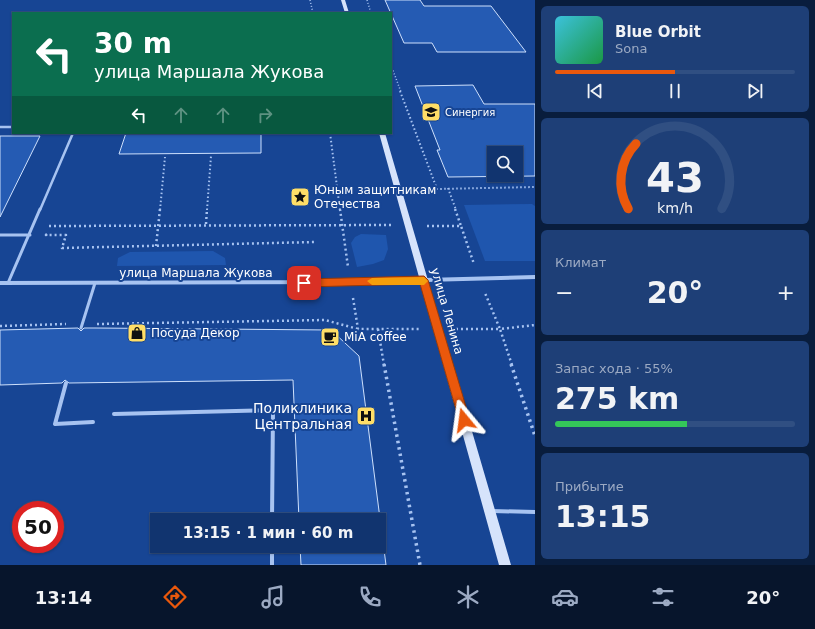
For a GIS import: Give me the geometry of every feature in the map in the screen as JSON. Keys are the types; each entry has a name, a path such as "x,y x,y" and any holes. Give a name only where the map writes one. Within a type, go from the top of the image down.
{"main road":[{"path":"343,0 346,12"},
{"name":"улица Ленина","path":"382,134 505,565"}],"street":[{"name":"улица Маршала Жукова","path":"0,283 342,282 535,277"}],"lane":[{"path":"0,127 12,127"},
{"path":"8,283 73,134"},
{"path":"0,235 30,235"},
{"path":"82,326 95,283"},
{"path":"66,383 55,424 93,422"},
{"path":"114,414 273,410 272,513"},
{"path":"490,511 535,512"},
{"path":"272,553 272,565"}],"path":[{"path":"310,0 312,12"},
{"path":"367,0 372,12"},
{"path":"392,68 437,189 535,187"},
{"path":"34,226 341,224 330,134"},
{"path":"206,224 211,156"},
{"path":"156,246 165,157"},
{"path":"448,188 461,226"},
{"path":"50,226 46,235 66,235 62,248 315,242"},
{"path":"0,326 82,326 325,320 358,329"},
{"path":"535,325 500,329 535,436"},
{"path":"378,329 420,565"}],"shaded area":[{"path":"532,204 535,206 535,261 485,261 464,205"},
{"path":"361,234 386,235 388,249 384,260 357,267 351,243 355,237"},
{"path":"213,251 225,258 226,265 117,266 118,258 130,252"}],"building":[{"path":"385,0 420,0 424,6 491,6 526,52 437,52 432,43 404,43 392,16 392,12 390,12"},
{"path":"473,85 484,104 535,104 535,176 523,176 523,146 487,146 487,177 448,177 437,150 440,150 415,86"},
{"path":"126,134 261,134 261,153 119,154"},
{"path":"0,136 40,136 0,217"},
{"path":"78,328 81,331 84,328 331,330 359,356 379,513 299,513 293,380 69,383 65,380 62,383 0,385 0,330"},
{"path":"300,553 384,553 386,565 301,565"}],"slow traffic":[{"path":"372,281 424,281"}],"place":[{"name":"Синергия","path":"431,112"},
{"name":"Юным защитникам Отечества","path":"300,197"},
{"name":"Посуда Декор","path":"137,333"},
{"name":"MiA coffee","path":"330,337"},
{"name":"Поликлиника Центральная","path":"366,416"}],"route":[{"path":"304,283 424,280 464,420"}]}
